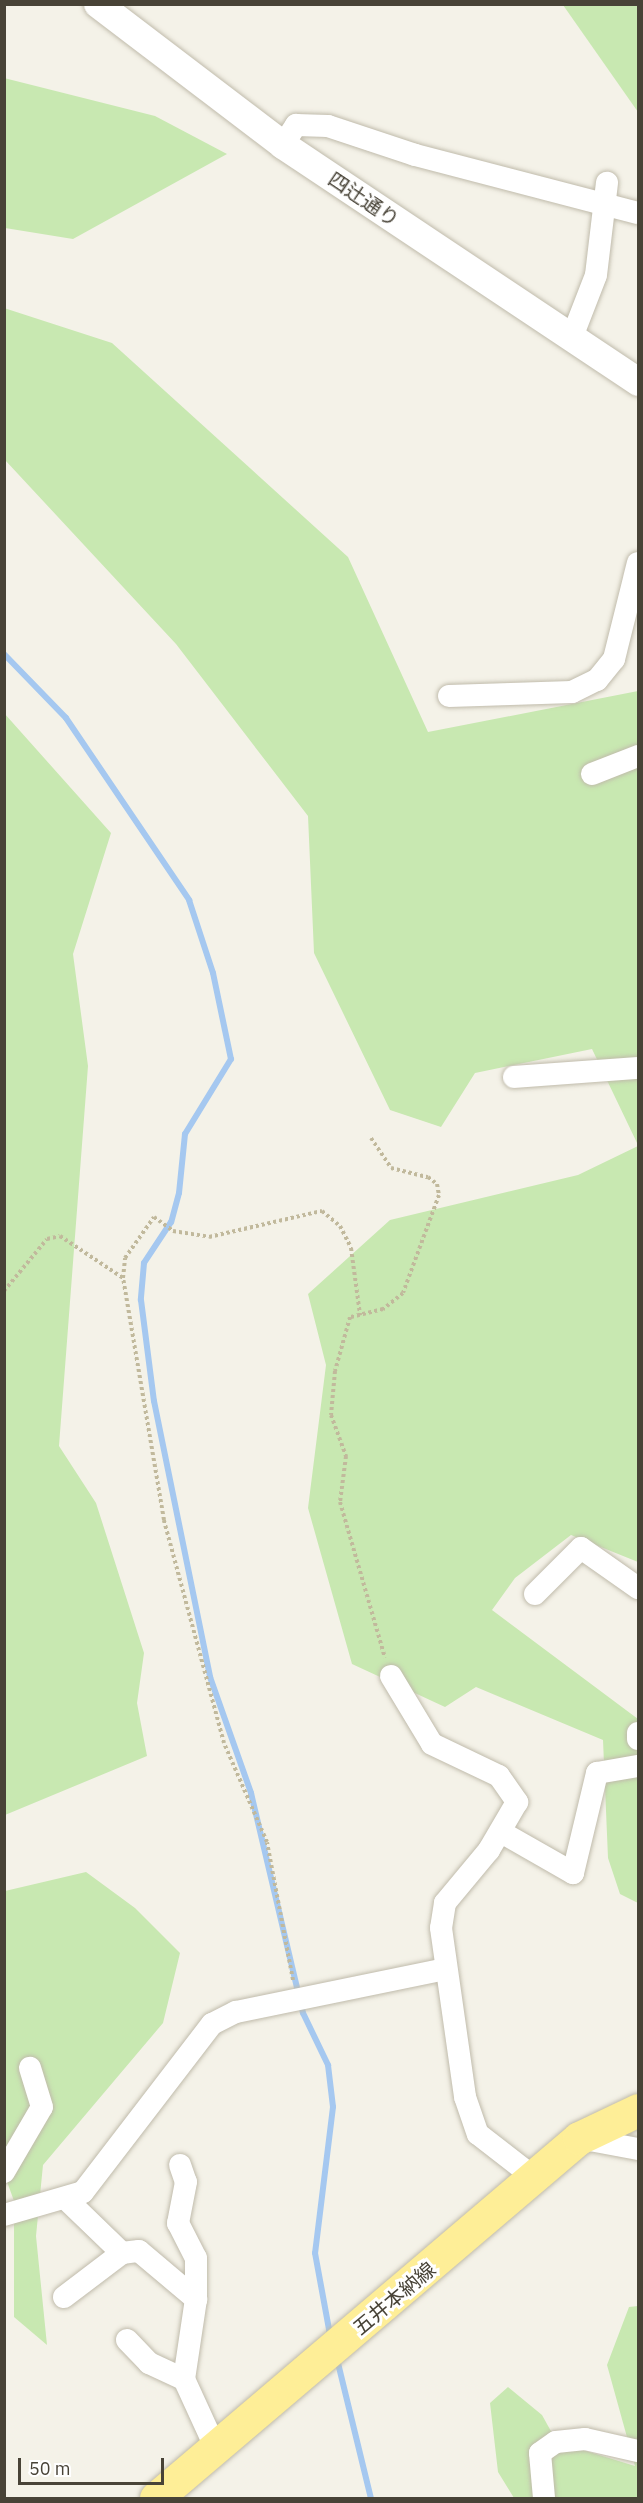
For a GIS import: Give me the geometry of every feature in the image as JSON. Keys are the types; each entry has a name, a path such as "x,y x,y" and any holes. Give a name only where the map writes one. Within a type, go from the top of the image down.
{"main road":[{"name":"五井本納線","path":"156,2499 536,2179 579,2138 639,2110"}],"street":[{"name":"四辻通り","path":"98,4 283,144 639,382"},
{"path":"283,144 296,124 328,126 415,155 607,193 639,213"},
{"path":"572,337 596,275 607,193"},
{"path":"449,696 572,692 597,680 614,659 639,563"},
{"path":"592,774 639,756"},
{"path":"514,1077 639,1068"},
{"path":"535,1594 581,1548 639,1588"},
{"path":"391,1676 432,1744 499,1776 513,1791 517,1802 501,1832 445,1903 441,1928 465,2097 478,2134 536,2179"},
{"path":"639,1733 639,1739"},
{"path":"501,1832 573,1873 597,1773 639,1766"},
{"path":"4,2180 10,2212 66,2199 83,2192 135,2131 212,2024 236,2012 446,1970"},
{"path":"4,2172 42,2107 30,2068"},
{"path":"579,2138 639,2150"},
{"path":"180,2164 186,2182 178,2223 196,2258 196,2299 184,2379 216,2449"},
{"path":"66,2199 122,2253"},
{"path":"64,2297 122,2253 139,2251 196,2299"},
{"path":"127,2340 149,2363 184,2379"},
{"path":"544,2499 540,2453 556,2442 585,2439 639,2451"}],"path":[{"path":"370,1138 391,1168 428,1177 439,1195 403,1293 382,1309 350,1317 342,1342 331,1415 346,1456 340,1502 391,1676"},
{"path":"288,2002 294,1992 267,1842 224,1743 165,1520 123,1278 125,1258 154,1217 173,1232 209,1237 322,1211 340,1226 351,1248 360,1315"},
{"path":"4,1291 47,1239 60,1236 123,1278"}],"green space":[{"path":"563,5 638,5 638,112"},
{"path":"4,78 155,116 227,154 73,239 5,228"},
{"path":"4,308 112,343 348,557 428,732 638,691 638,1145 592,1049 475,1073 441,1127 390,1110 314,953 308,816 176,644 5,460"},
{"path":"4,713 111,833 73,954 88,1066 59,1446 96,1503 144,1653 137,1703 147,1756 5,1815"},
{"path":"638,1146 638,1562 571,1535 515,1578 492,1610 638,1719 638,1903 620,1894 608,1858 603,1740 476,1687 445,1707 352,1664 308,1508 326,1365 308,1294 390,1220 578,1175"},
{"path":"86,1872 135,1908 180,1953 163,2023 43,2165 36,2236 47,2345 14,2317 14,2201 5,2176 5,1891"},
{"path":"638,2306 638,2498 514,2498 498,2472 490,2403 508,2387 542,2415 557,2442 635,2466 607,2365 629,2307"}],"waterway":[{"path":"4,654 66,718 189,900 213,973 231,1059 185,1134 179,1193 171,1222 144,1263 141,1300 154,1401 210,1677 251,1793 303,2013 328,2065 333,2107 315,2253 330,2335"},
{"path":"337,2359 371,2498"}]}
